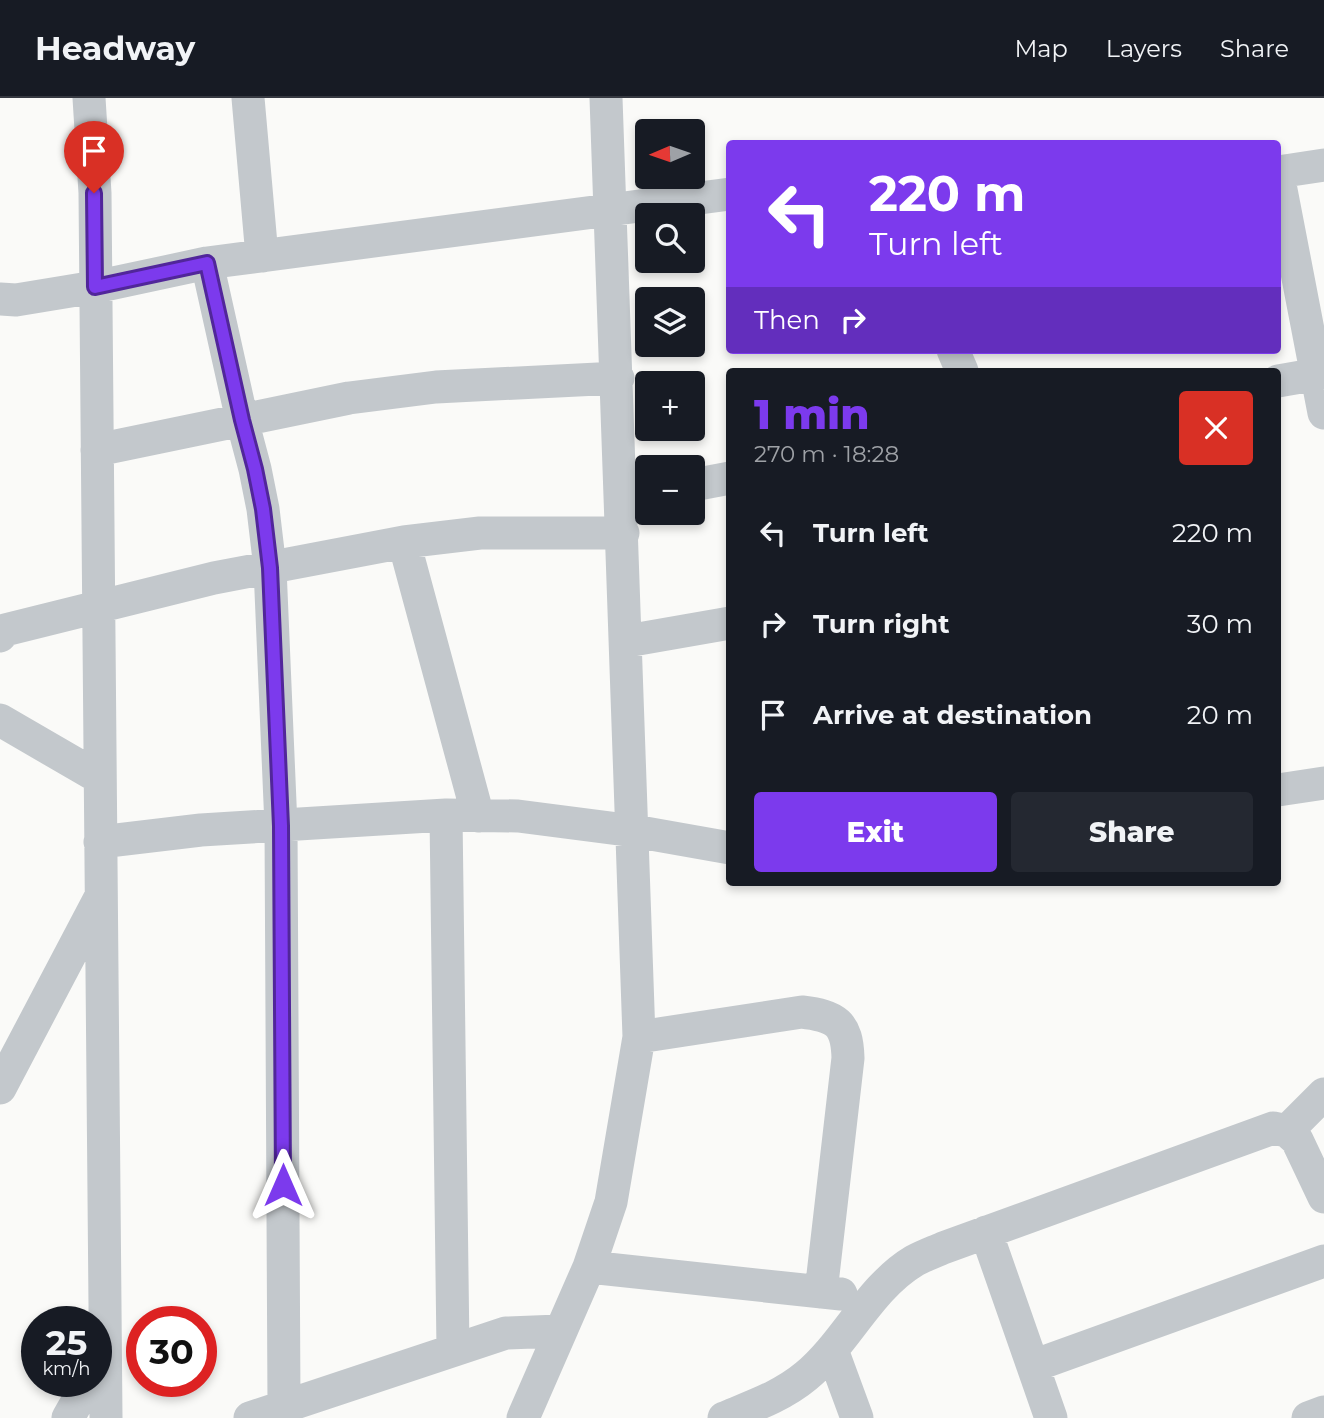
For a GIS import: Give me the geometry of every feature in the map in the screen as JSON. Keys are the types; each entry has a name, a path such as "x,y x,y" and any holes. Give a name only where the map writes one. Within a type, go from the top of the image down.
{"street":[{"path":"89,98 94,193 101,896 98,1306"},
{"path":"248,98 262,256"},
{"path":"523,1418 589,1267 611,1202 639,1037 623,533 635,496 618,378 606,98"},
{"path":"1281,172 1324,165"},
{"path":"1281,187 1320,374 1324,413"},
{"path":"0,299 16,300 95,287 207,263 726,195"},
{"path":"207,263 263,509 270,568 281,826 284,1406"},
{"path":"1281,380 1320,374"},
{"path":"97,450 349,398 436,387 618,378"},
{"path":"705,483 726,479"},
{"path":"0,636 5,630 214,578 404,542 492,532 623,533"},
{"path":"404,542 462,815 453,1350"},
{"path":"627,641 726,624"},
{"path":"0,720 100,778"},
{"path":"1281,790 1324,783"},
{"path":"100,842 201,830 462,815 517,816 634,831 726,847"},
{"path":"0,1088 101,896"},
{"path":"639,1037 802,1013 824,1015 840,1024 848,1038 848,1058 821,1292"},
{"path":"1287,1131 1324,1094"},
{"path":"724,1418 783,1392 807,1375 832,1350 874,1298 913,1261 986,1232 1273,1128 1287,1131 1297,1140 1324,1197"},
{"path":"986,1232 1051,1418"},
{"path":"1033,1366 1324,1261"},
{"path":"589,1267 874,1298"},
{"path":"250,1418 506,1333 559,1331"},
{"path":"832,1350 857,1418"},
{"path":"68,1418 80,1397"},
{"path":"102,1397 106,1418"},
{"path":"1308,1418 1324,1412"}],"route":[{"path":"94,193 95,287 207,263 263,509 270,568 281,826 283,1185"}]}
